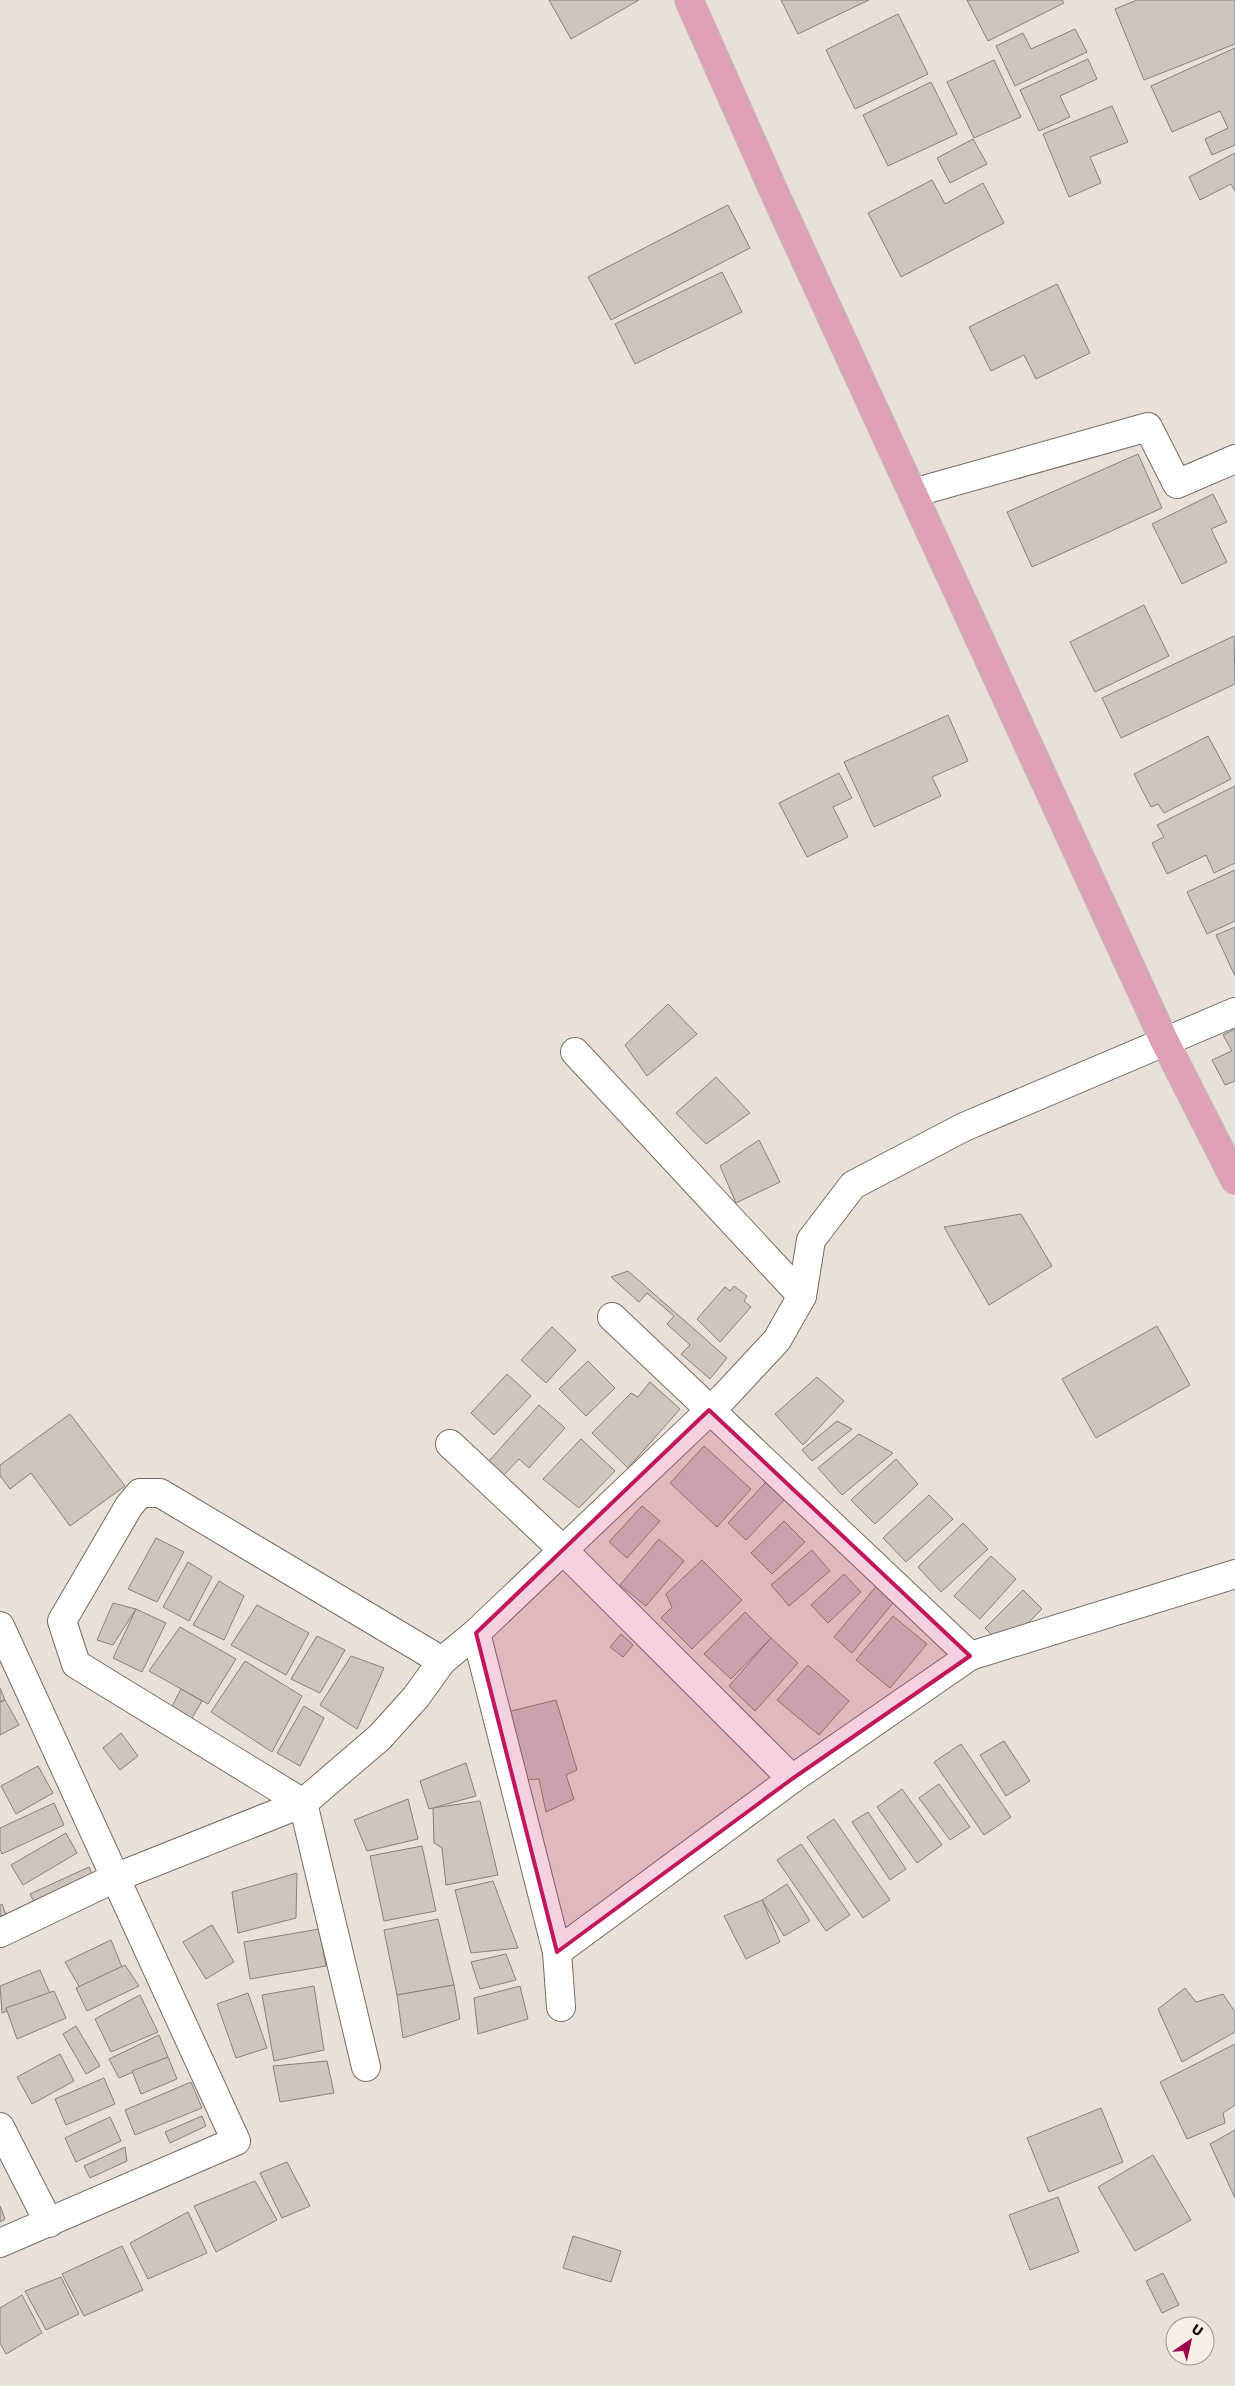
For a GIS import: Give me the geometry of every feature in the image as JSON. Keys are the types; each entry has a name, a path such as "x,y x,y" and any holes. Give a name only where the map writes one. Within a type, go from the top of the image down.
{"main road":[{"path":"689,0 1164,1040 1235,1180"}],"street":[{"path":"913,492 1148,427 1177,484 1235,458"},
{"path":"0,1933 116,1877 303,1803 380,1737 416,1697 442,1661 476,1633 709,1410 776,1340 802,1296 811,1240 853,1185 964,1127 1164,1040 1235,1012"},
{"path":"576,1052 802,1296"},
{"path":"612,1317 970,1656"},
{"path":"450,1444 562,1550 792,1779"},
{"path":"366,2067 303,1803 76,1664 62,1621 129,1506 140,1493 160,1493 442,1661"},
{"path":"557,1952 792,1779 970,1656 1235,1574"},
{"path":"0,1626 236,2141 0,2244"},
{"path":"476,1633 557,1952 561,2006"},
{"path":"0,2127 49,2223"}],"highlighted area":[{"path":"709,1410 970,1656 792,1779 557,1952 476,1633"}],"building":[{"path":"549,0 639,0 571,39"},
{"path":"781,0 869,0 798,34"},
{"path":"967,0 1062,0 1064,3 988,41"},
{"path":"1137,0 1235,0 1235,44 1144,80 1115,9"},
{"path":"898,14 928,74 855,109 826,50"},
{"path":"1075,29 1087,52 1015,86 996,46 1023,33 1031,49"},
{"path":"1235,48 1235,145 1212,155 1205,139 1228,128 1220,111 1172,132 1151,86"},
{"path":"1088,59 1097,79 1060,96 1070,117 1039,131 1020,90"},
{"path":"994,60 1021,117 974,138 947,82"},
{"path":"931,82 957,134 888,166 863,115"},
{"path":"1112,106 1128,142 1090,157 1101,183 1069,197 1043,134"},
{"path":"973,139 987,164 950,183 937,158"},
{"path":"1235,153 1235,191 1231,184 1200,200 1189,177"},
{"path":"932,180 945,204 983,183 1004,223 901,277 868,213"},
{"path":"728,205 750,248 611,320 588,277"},
{"path":"722,272 742,312 635,364 615,324"},
{"path":"1057,284 1090,353 1036,379 1024,355 991,371 969,327"},
{"path":"1138,454 1162,508 1032,567 1007,512"},
{"path":"1213,494 1227,522 1211,529 1227,562 1182,584 1152,524"},
{"path":"1144,605 1169,656 1095,692 1070,642"},
{"path":"1234,636 1235,684 1121,738 1102,698"},
{"path":"948,715 968,761 932,777 941,796 874,827 844,762"},
{"path":"1208,736 1231,779 1164,813 1158,804 1151,807 1134,774"},
{"path":"839,773 852,798 833,807 848,837 807,857 779,803"},
{"path":"1235,786 1235,863 1214,873 1206,855 1167,874 1152,843 1164,837 1157,825"},
{"path":"1235,870 1235,921 1207,934 1187,892"},
{"path":"1235,927 1235,976 1216,935"},
{"path":"668,1004 697,1034 647,1076 625,1045"},
{"path":"1235,1029 1235,1081 1225,1085 1212,1060 1232,1051 1223,1035"},
{"path":"716,1077 750,1113 706,1144 676,1113"},
{"path":"759,1140 780,1182 736,1203 720,1166"},
{"path":"1021,1214 1052,1266 989,1305 944,1227"},
{"path":"628,1271 727,1358 710,1379 681,1354 690,1345 667,1324 674,1316 647,1293 639,1302 611,1277"},
{"path":"734,1286 747,1296 744,1301 751,1307 720,1342 697,1319 725,1287 730,1291"},
{"path":"1157,1326 1190,1385 1096,1438 1062,1379"},
{"path":"552,1327 576,1350 546,1383 521,1360"},
{"path":"588,1361 615,1388 586,1416 559,1389"},
{"path":"507,1374 531,1396 494,1435 471,1413"},
{"path":"817,1377 844,1401 803,1445 775,1414"},
{"path":"650,1382 680,1409 628,1468 592,1433 631,1393 638,1397"},
{"path":"539,1405 565,1428 529,1468 519,1459 504,1475 489,1461"},
{"path":"70,1414 125,1486 70,1526 31,1473 10,1489 0,1476 0,1465"},
{"path":"837,1421 852,1429 812,1461 802,1450"},
{"path":"859,1434 893,1453 842,1495 818,1468"},
{"path":"581,1439 615,1471 579,1508 543,1479"},
{"path":"704,1446 751,1489 717,1527 670,1483"},
{"path":"896,1459 918,1484 875,1524 851,1500"},
{"path":"766,1482 785,1499 746,1540 728,1523"},
{"path":"929,1495 953,1519 906,1562 883,1538"},
{"path":"642,1506 660,1521 627,1558 609,1542"},
{"path":"784,1521 805,1542 772,1574 751,1553"},
{"path":"963,1523 988,1549 941,1592 918,1567"},
{"path":"156,1538 184,1552 157,1602 128,1589"},
{"path":"659,1539 684,1561 646,1606 620,1585"},
{"path":"812,1550 830,1571 789,1606 771,1585"},
{"path":"991,1556 1016,1579 980,1619 954,1596"},
{"path":"702,1560 742,1600 692,1649 661,1618 672,1607 666,1594"},
{"path":"188,1562 212,1577 189,1621 163,1607"},
{"path":"844,1574 861,1592 828,1623 811,1605"},
{"path":"219,1581 244,1596 224,1640 193,1625"},
{"path":"879,1583 897,1598 852,1653 834,1637"},
{"path":"1023,1590 1042,1609 1004,1647 985,1628"},
{"path":"113,1603 136,1609 113,1645 97,1640"},
{"path":"257,1605 309,1633 286,1675 231,1645"},
{"path":"136,1609 166,1623 142,1672 113,1658"},
{"path":"745,1612 771,1638 731,1679 704,1654"},
{"path":"893,1616 927,1644 890,1688 856,1660"},
{"path":"180,1627 236,1659 208,1704 149,1671"},
{"path":"621,1634 633,1645 623,1657 610,1647"},
{"path":"317,1636 345,1650 320,1693 291,1679"},
{"path":"771,1638 798,1663 755,1711 729,1686"},
{"path":"351,1656 384,1668 357,1729 320,1705"},
{"path":"245,1661 302,1696 272,1752 211,1712"},
{"path":"808,1665 849,1701 819,1735 777,1700"},
{"path":"0,1688 5,1700 0,1702"},
{"path":"181,1689 202,1701 189,1723 169,1712"},
{"path":"5,1700 19,1725 0,1735 0,1702"},
{"path":"556,1700 577,1770 566,1775 574,1799 546,1812 539,1779 523,1780 503,1713"},
{"path":"304,1706 324,1718 300,1766 277,1753"},
{"path":"121,1733 138,1756 120,1770 103,1748"},
{"path":"1004,1741 1030,1781 1006,1796 980,1755"},
{"path":"961,1744 1011,1817 984,1835 934,1762"},
{"path":"466,1763 476,1796 429,1809 420,1781"},
{"path":"38,1766 53,1793 16,1814 1,1786"},
{"path":"939,1784 970,1827 950,1840 919,1798"},
{"path":"902,1789 942,1845 917,1863 877,1807"},
{"path":"408,1799 418,1839 367,1851 354,1820"},
{"path":"480,1801 498,1875 446,1885 442,1848 434,1843 433,1808"},
{"path":"54,1803 64,1825 2,1854 0,1849 0,1828"},
{"path":"868,1812 906,1869 890,1880 852,1822"},
{"path":"834,1819 890,1900 863,1918 807,1837"},
{"path":"66,1833 77,1853 23,1885 11,1865"},
{"path":"801,1844 850,1915 826,1931 777,1860"},
{"path":"422,1846 436,1911 384,1921 370,1856"},
{"path":"89,1867 97,1885 39,1912 30,1894"},
{"path":"297,1873 296,1918 238,1933 232,1892"},
{"path":"493,1881 518,1948 471,1953 455,1890"},
{"path":"787,1884 810,1921 784,1936 762,1900"},
{"path":"762,1900 780,1942 746,1959 724,1916"},
{"path":"2,1904 10,1926 0,1929 0,1905"},
{"path":"438,1919 454,1985 397,1995 384,1930"},
{"path":"212,1925 234,1962 206,1979 183,1942"},
{"path":"319,1929 326,1966 250,1979 244,1942"},
{"path":"111,1940 124,1972 83,1993 65,1962"},
{"path":"506,1954 516,1980 480,1989 471,1962"},
{"path":"125,1965 139,1986 87,2011 76,1988"},
{"path":"40,1970 51,1996 2,2013 0,1986"},
{"path":"454,1985 460,2019 403,2038 397,1995"},
{"path":"314,1986 324,2050 274,2061 262,1995"},
{"path":"520,1986 528,2019 478,2034 474,1998"},
{"path":"1185,1988 1196,2002 1223,1994 1235,2012 1235,2032 1182,2062 1158,2009"},
{"path":"54,1991 66,2018 17,2039 6,2008"},
{"path":"248,1993 267,2048 236,2058 217,2004"},
{"path":"140,1995 158,2032 111,2052 95,2019"},
{"path":"76,2026 100,2066 86,2074 63,2034"},
{"path":"159,2035 168,2057 119,2078 109,2059"},
{"path":"1235,2044 1235,2105 1223,2113 1225,2123 1187,2139 1160,2082"},
{"path":"60,2054 74,2081 32,2104 17,2077"},
{"path":"168,2057 177,2079 141,2094 132,2071"},
{"path":"327,2061 334,2093 280,2102 273,2066"},
{"path":"104,2078 115,2104 66,2125 55,2099"},
{"path":"191,2082 202,2108 135,2135 125,2110"},
{"path":"1101,2108 1123,2162 1049,2192 1027,2138"},
{"path":"202,2116 206,2126 170,2143 165,2132"},
{"path":"110,2117 121,2141 76,2162 65,2138"},
{"path":"1235,2130 1235,2198 1210,2144"},
{"path":"125,2147 127,2161 90,2178 84,2166"},
{"path":"1153,2155 1191,2220 1135,2251 1098,2187"},
{"path":"287,2162 310,2206 282,2218 260,2173"},
{"path":"255,2181 277,2220 216,2252 194,2206"},
{"path":"1058,2197 1079,2252 1030,2270 1009,2215"},
{"path":"0,2206 5,2219 0,2222"},
{"path":"188,2212 207,2253 148,2279 130,2243"},
{"path":"573,2236 621,2251 611,2282 563,2268"},
{"path":"122,2246 143,2290 84,2316 62,2274"},
{"path":"1163,2273 1179,2305 1162,2313 1146,2281"},
{"path":"61,2277 79,2314 46,2330 25,2291"},
{"path":"22,2295 42,2333 6,2354 0,2343 0,2308"}]}
